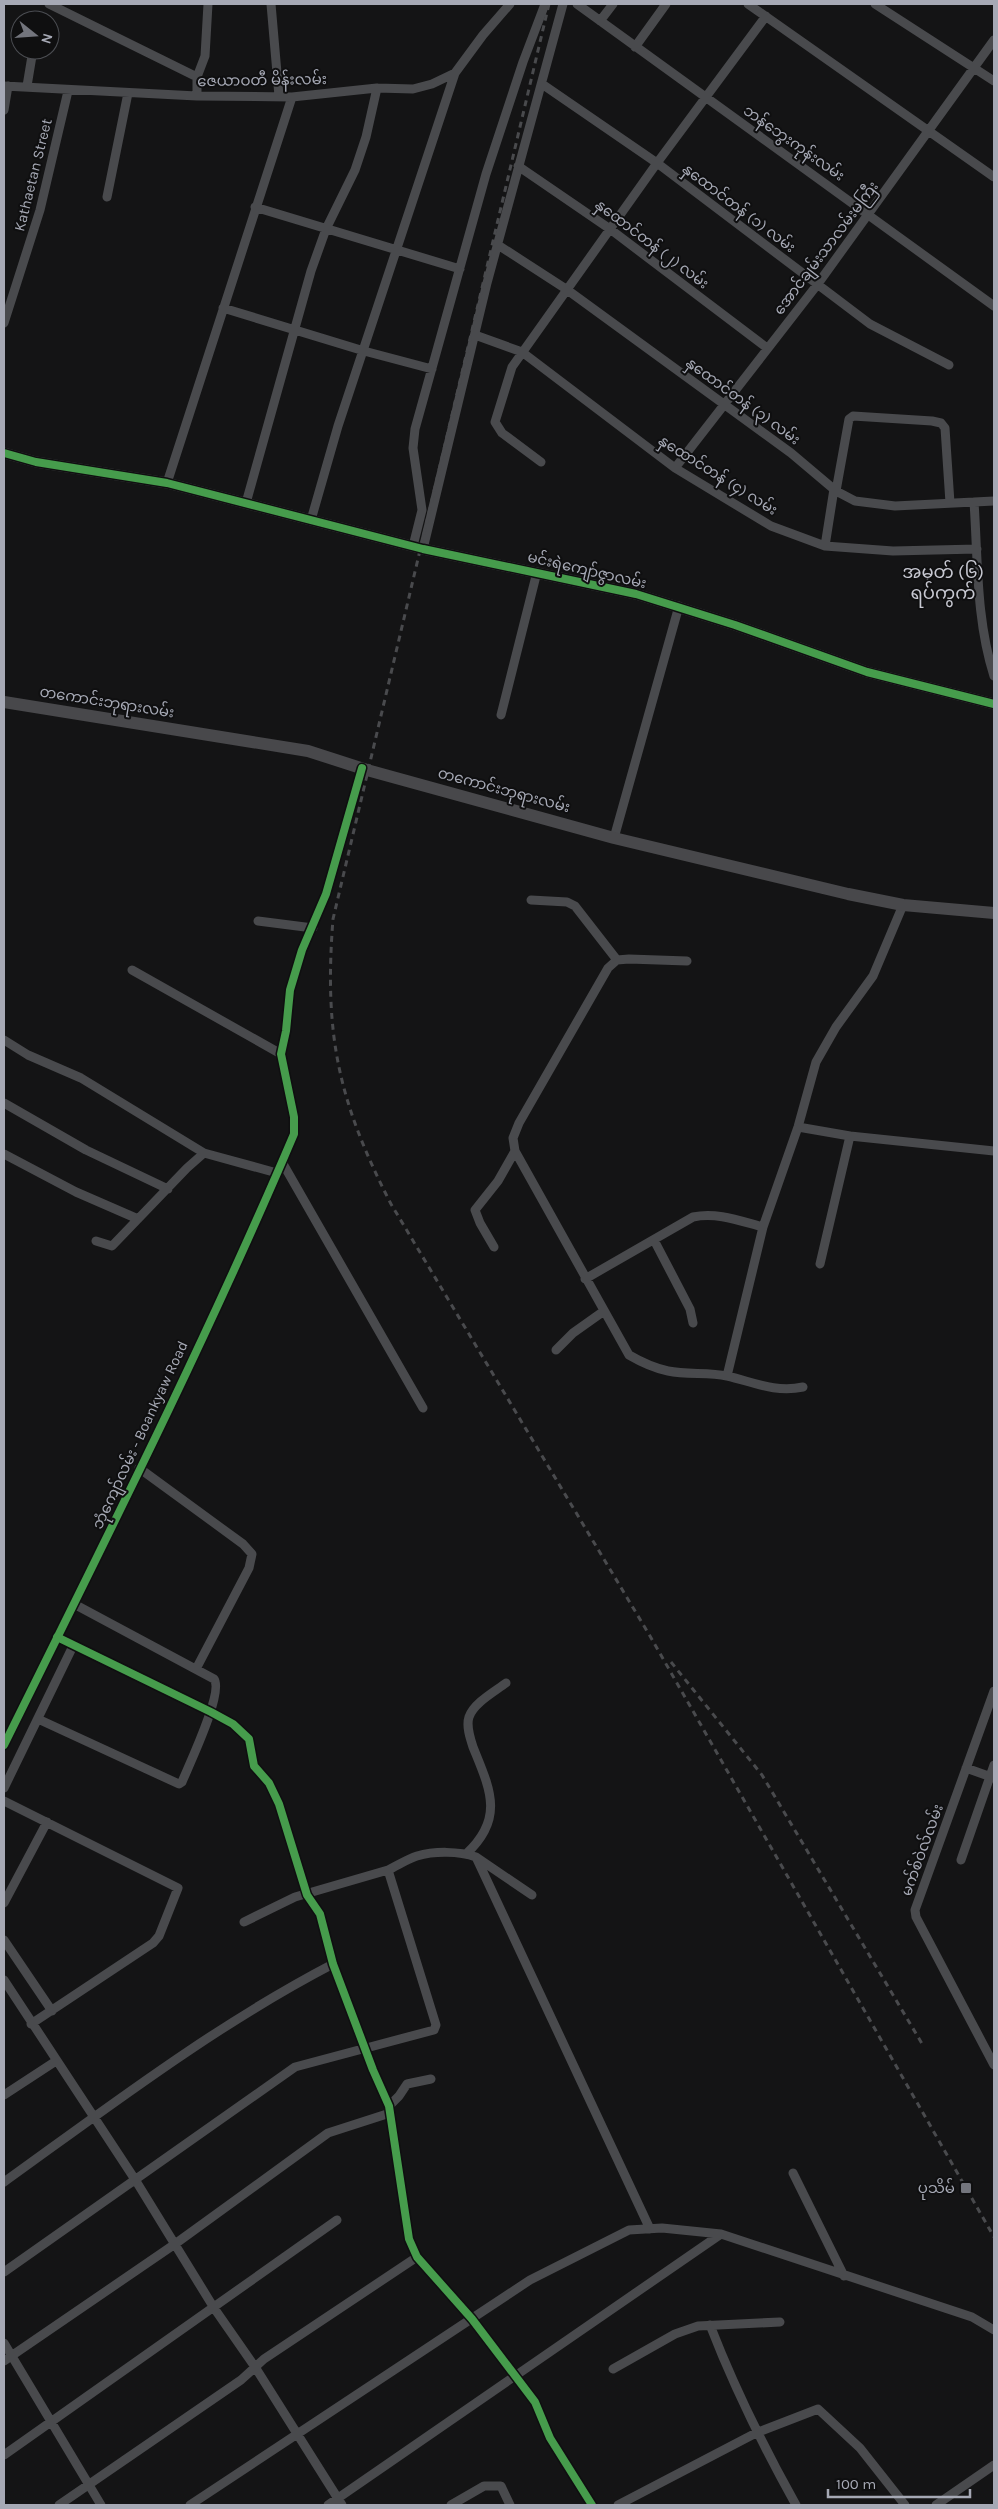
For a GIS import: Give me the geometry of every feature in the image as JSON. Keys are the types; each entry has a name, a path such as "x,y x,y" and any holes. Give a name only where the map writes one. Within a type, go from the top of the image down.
{"main road":[{"name":"တကောင်းဘုရားလမ်း","path":"4,702 308,751 362,768 614,838 848,894 903,905 994,913"}],"street":[{"path":"49,4 197,77"},
{"path":"197,96 197,77 205,56 208,4"},
{"path":"271,4 279,96"},
{"name":"ဇေယာဝတီ မိန်းလမ်း","path":"6,86 27,86 68,91 197,96 292,97 377,88 413,89 432,84 455,73 483,35 510,4"},
{"path":"418,547 422,510 413,448 415,429 486,174 523,62 545,4"},
{"path":"418,547 518,166 563,4"},
{"name":"ဘန်ဘွေးကုန်းလမ်း","path":"577,4 870,214 994,306"},
{"path":"600,21 613,4"},
{"path":"635,46 666,4"},
{"path":"748,4 930,130 994,177"},
{"path":"875,4 994,81"},
{"path":"541,462 502,433 495,422 512,368 566,289 766,16"},
{"name":"အောင်ချမ်းသာလမ်းမကြီး","path":"675,468 726,405 767,348 870,214 994,40"},
{"path":"27,86 31,60"},
{"path":"311,520 338,426 455,73"},
{"name":"နှထောင်တန် (၁) လမ်း","path":"542,84 657,163 870,324 949,365"},
{"path":"4,110 6,86"},
{"path":"246,504 293,329 326,229 355,170 366,137 377,88"},
{"name":"Kathaetan Street","path":"4,323 40,210 68,91"},
{"path":"107,197 128,93"},
{"path":"167,483 222,308 292,97"},
{"name":"နှထောင်တန် (၂) လမ်း","path":"518,166 610,229 767,348"},
{"path":"255,207 460,269"},
{"name":"နှထောင်တန် (၃) လမ်း","path":"498,245 566,289 799,459 835,490 855,502 895,506 994,501"},
{"path":"222,308 364,351 432,369"},
{"name":"နှထောင်တန် (၄) လမ်း","path":"475,335 522,352 675,468 771,526 825,546 893,551 977,549"},
{"path":"825,546 850,420 853,416 932,420 941,423 945,428 950,503"},
{"name":"မင်းရဲကျော်ဇွာလမ်း","path":"4,453 36,462 167,483 418,547 537,572 679,606 867,672 994,704"},
{"path":"974,502 980,614 987,653 994,676"},
{"path":"501,715 537,572"},
{"path":"614,838 679,606"},
{"path":"132,970 281,1054 286,1031 290,990 295,971 313,928 336,862 362,768"},
{"path":"530,900 567,902 575,906 617,960"},
{"path":"727,1376 763,1228 798,1127 816,1062 836,1027 873,976 903,905"},
{"path":"258,921 313,928"},
{"path":"617,960 686,960"},
{"path":"617,960 602,978 519,1123 513,1138 515,1151 629,1355 646,1364 668,1371 727,1376 753,1385 781,1390 803,1387"},
{"path":"4,1040 28,1055 81,1078 204,1153 277,1173"},
{"name":"ဘုံကျော်လမ်း - Boankyaw Road","path":"4,1745 139,1468 294,1134 294,1117 281,1054"},
{"path":"4,1103 86,1150 168,1189"},
{"path":"798,1127 850,1136 994,1151"},
{"path":"820,1264 850,1136"},
{"path":"494,1247 475,1210 498,1181 515,1151"},
{"path":"96,1241 112,1246 204,1153"},
{"path":"4,1154 76,1192 138,1219"},
{"path":"282,1162 424,1408"},
{"path":"585,1279 693,1217 706,1215 763,1228"},
{"path":"654,1240 690,1309 693,1323"},
{"path":"556,1350 573,1333 604,1311"},
{"path":"139,1468 243,1544 252,1554 250,1568 196,1669"},
{"path":"38,1718 179,1784 182,1782 210,1712 217,1683 196,1669 74,1604"},
{"path":"57,1637 233,1724 249,1739 254,1766 269,1783 279,1804 307,1895 320,1914 333,1964 389,2109 409,2239 417,2257 472,2319 514,2378 535,2402 550,2438 592,2505"},
{"path":"4,1788 73,1646"},
{"path":"466,1854 479,1842 488,1823 492,1798 470,1739 469,1717 473,1710 506,1684"},
{"name":"မက်စ်ဝဲလ်လမ်း","path":"994,1691 917,1904 916,1917 994,2065"},
{"path":"961,1860 992,1777 994,1765"},
{"path":"966,1768 992,1777"},
{"path":"4,1801 178,1888 159,1936 153,1943 32,2024"},
{"path":"4,1903 46,1822"},
{"path":"244,1922 295,1897 388,1870 416,1856 447,1853 466,1854 476,1857 532,1895"},
{"path":"476,1857 650,2229"},
{"path":"4,2272 296,2067 430,2032 436,2025 388,1870"},
{"path":"4,1940 52,2011"},
{"path":"4,2182 224,2026 285,1989 333,1964"},
{"path":"4,1980 136,2181 214,2308 255,2366 296,2435 340,2502"},
{"path":"4,2096 56,2061"},
{"path":"4,2362 175,2244 328,2133 389,2109 407,2084 431,2079"},
{"path":"793,2172 844,2276"},
{"path":"4,2455 337,2220"},
{"path":"190,2505 530,2280 629,2230 650,2229 722,2234 972,2317 994,2330"},
{"path":"328,2505 340,2502 514,2378 722,2234"},
{"path":"59,2505 241,2380 255,2366 417,2257"},
{"path":"613,2369 675,2334 710,2324 780,2322"},
{"path":"710,2324 734,2384 748,2410 756,2433 796,2505"},
{"path":"4,2343 101,2505"},
{"path":"618,2505 756,2433 818,2409 860,2448 905,2505"},
{"path":"936,2505 994,2464"},
{"path":"451,2505 484,2486 501,2486 510,2505"}],"railway":[{"path":"549,4 333,919 331,998 333,1033 339,1066 358,1132 391,1204 650,1636 994,2237"},
{"path":"671,1662 762,1775 924,2047"}],"cycle path":[{"path":"4,453 36,462 167,483 423,549 636,594 735,625 867,672 994,704"},
{"path":"4,1745 190,1365 294,1134 294,1117 281,1054 286,1031 290,990 302,950 326,894 362,768"},
{"path":"57,1637 211,1712 233,1724 249,1739 254,1766 269,1783 279,1804 307,1895 320,1914 333,1964 373,2070 389,2106 409,2239 417,2257 472,2319 535,2402 550,2438 592,2505"}],"place":[{"name":"ပုသိမ်","path":"966,2188"}],"district":[{"name":"အမှတ် (၆) ရပ်ကွက်","path":"943,582"}]}
